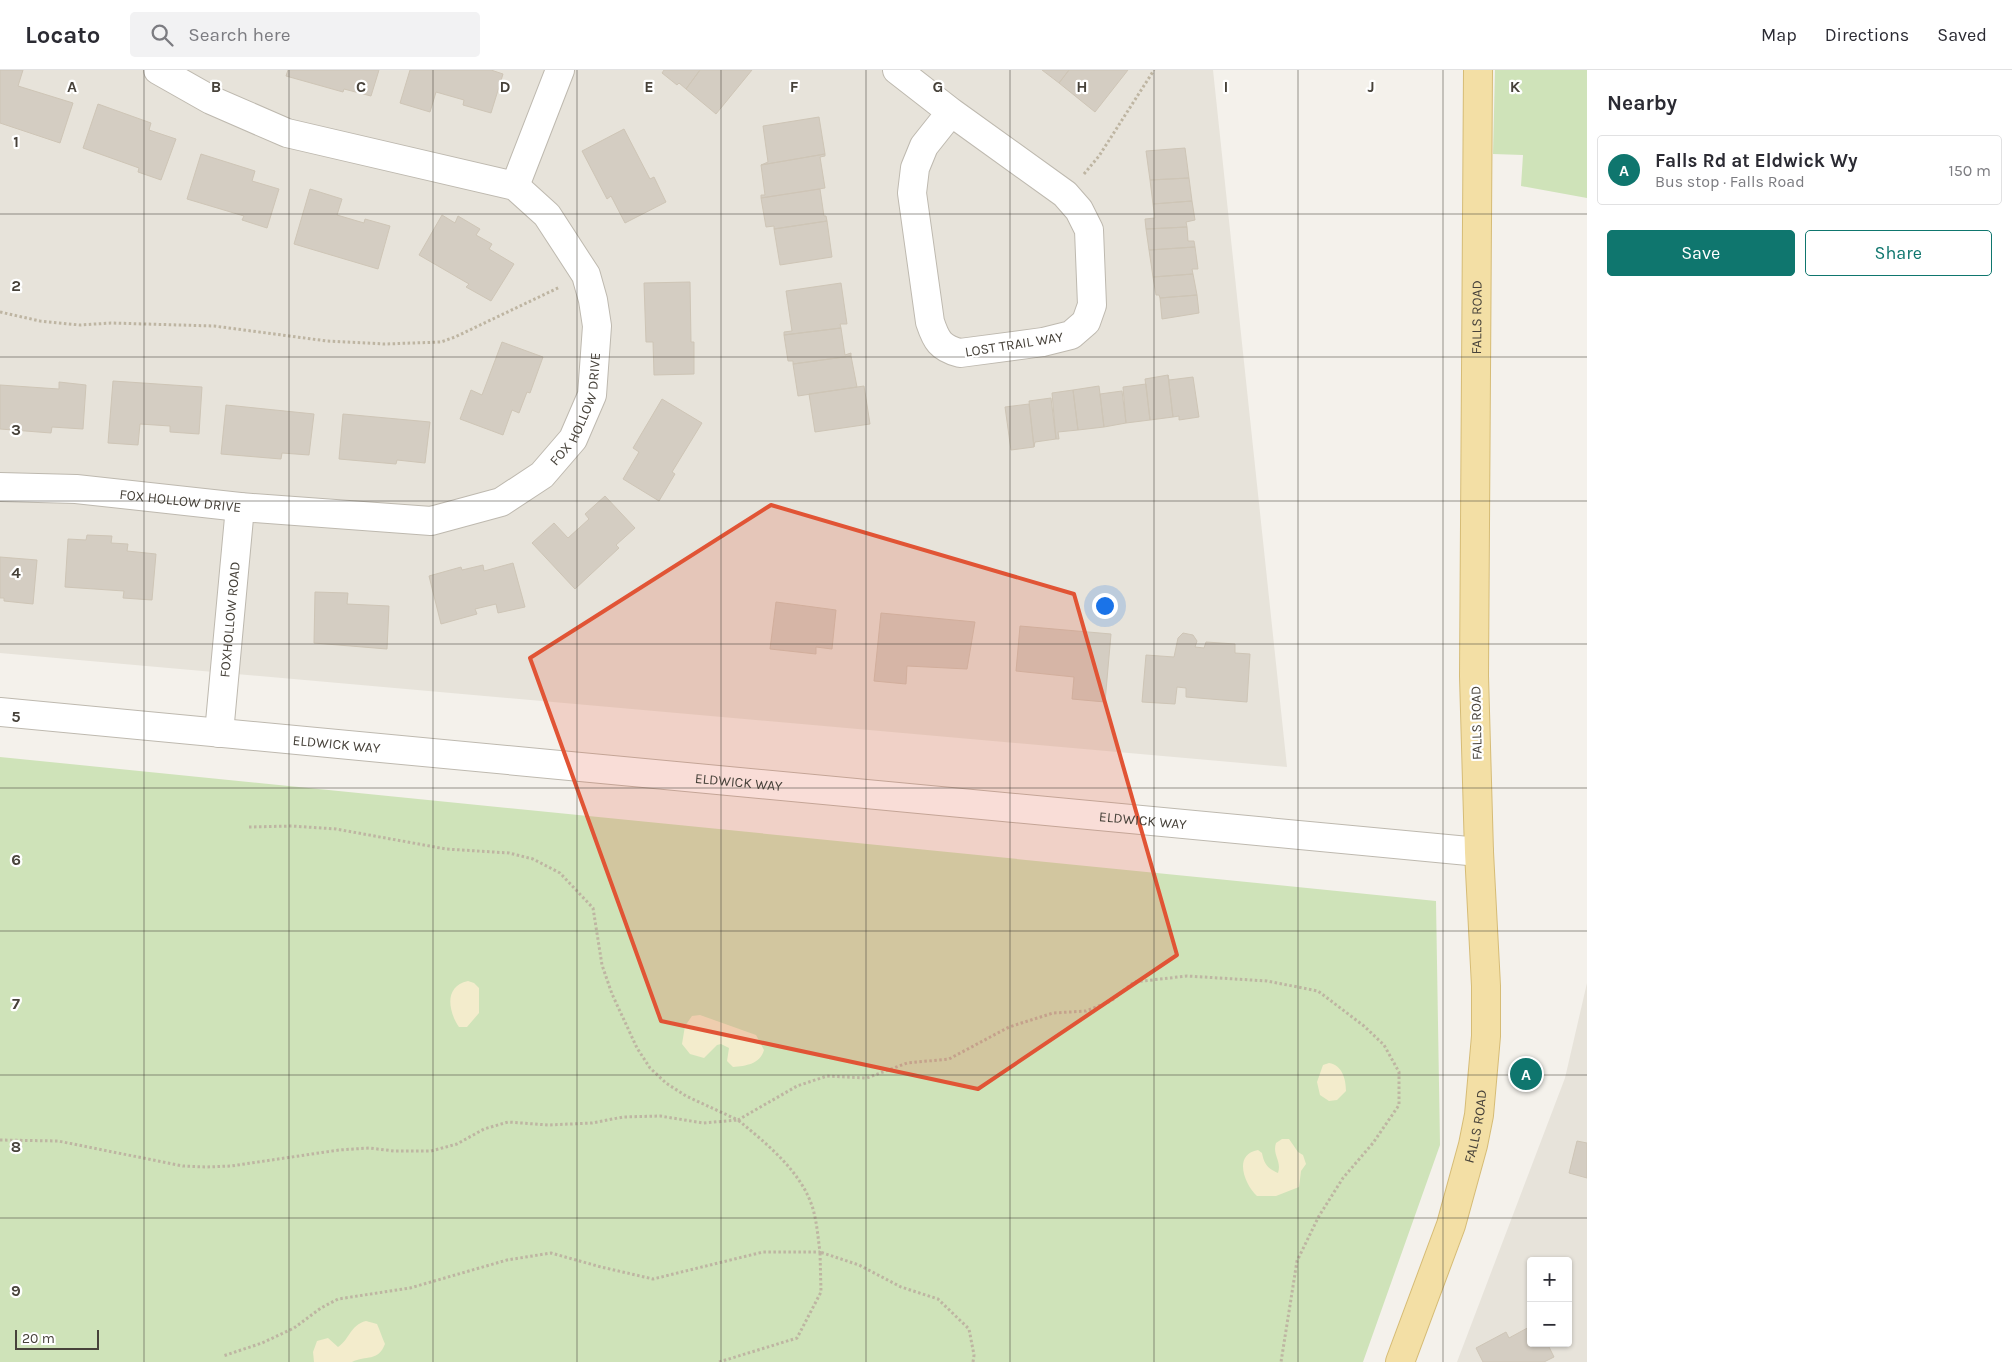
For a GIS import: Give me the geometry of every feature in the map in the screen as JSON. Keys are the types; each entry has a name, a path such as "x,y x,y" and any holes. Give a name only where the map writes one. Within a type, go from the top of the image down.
{"main road":[{"name":"FALLS ROAD","path":"1400,1362 1450,1225 1479,1115 1486,1036 1486,986 1479,852 1474,676 1478,70"}],"street":[{"name":"FOX HOLLOW DRIVE","path":"0,487 76,489 240,507 431,521 501,502 542,475 573,439 592,395 597,326 586,275 547,216 515,186 287,132 210,100 158,70"},
{"path":"515,186 560,70"},
{"name":"LOST TRAIL WAY","path":"897,70 951,112 1065,194 1079,210 1089,230 1092,305 1086,322 1071,335 1043,342 960,353 947,350 935,337 930,322 912,193 915,168 924,146 951,112"},
{"name":"FOXHOLLOW ROAD","path":"219,733 240,507"},
{"name":"ELDWICK WAY","path":"0,712 1479,852"}],"path":[{"path":"1065,194 1099,156 1154,70"},
{"path":"0,312 40,321 80,325 111,323 214,326 327,341 385,344 441,342 586,275"},
{"path":"249,827 292,826 336,829 446,849 509,853 533,859 560,873 593,908 602,965 612,994 637,1048 650,1068 666,1083 686,1096 738,1120 775,1153 800,1180 812,1209 820,1252 820,1292 798,1338 719,1362"},
{"path":"0,1140 58,1141 183,1166 206,1167 231,1166 339,1150 369,1148 394,1151 431,1151 457,1144 484,1129 508,1122 548,1125 592,1122 623,1117 660,1116 703,1123 738,1120 798,1086 827,1076 867,1078 907,1063 949,1059 1009,1026 1053,1013 1086,1011 1111,1000 1134,982 1187,976 1267,981 1318,991 1364,1026 1384,1045 1399,1072 1398,1105 1373,1143 1344,1178 1324,1208 1297,1261 1281,1362"},
{"path":"223,1356 262,1343 294,1328 321,1308 338,1299 410,1288 456,1273 507,1260 551,1253 601,1268 653,1279 763,1252 820,1252 859,1265 901,1286 938,1299 969,1328 974,1355 973,1362"}],"highlighted area":[{"path":"771,505 1074,594 1177,955 978,1089 661,1021 530,658"}],"shaded area":[{"path":"0,70 1213,70 1287,767 0,653"},
{"path":"1587,983 1587,1362 1457,1362 1565,1078"}],"green space":[{"path":"1495,70 1587,70 1587,198 1521,186 1523,155 1493,154"},
{"path":"0,757 1436,901 1440,1145 1363,1362 0,1362"}],"sand":[{"path":"468,981 474,983 479,988 479,1013 467,1027 459,1027 452,1014 450,1000 455,988"},
{"path":"700,1015 756,1035 764,1050 762,1055 752,1063 733,1067 727,1061 729,1048 721,1044 717,1045 704,1058 690,1054 682,1044 685,1026 692,1016"},
{"path":"1329,1063 1337,1067 1342,1073 1346,1091 1337,1100 1329,1101 1320,1095 1317,1082 1323,1065"},
{"path":"1282,1139 1289,1139 1298,1152 1303,1155 1306,1164 1301,1171 1299,1187 1276,1196 1257,1196 1252,1191 1245,1177 1243,1163 1245,1157 1258,1150 1262,1153 1267,1166 1278,1173 1279,1165 1275,1147 1276,1143"},
{"path":"366,1321 377,1324 385,1344 379,1353 375,1356 352,1362 314,1362 313,1352 317,1341 328,1338 338,1347 353,1329"}],"building":[{"path":"0,70 23,70 18,86 73,103 60,143 0,123"},
{"path":"288,70 379,70 371,96 344,89 343,92 286,76"},
{"path":"410,70 491,70 503,74 491,113 463,105 464,100 436,92 430,112 400,103"},
{"path":"664,70 700,70 686,89 679,83 677,85 662,73"},
{"path":"700,70 752,70 716,114 686,89"},
{"path":"1042,70 1069,70 1059,83"},
{"path":"1069,70 1128,70 1095,112 1059,83"},
{"path":"98,104 151,123 149,130 176,139 161,180 138,172 139,168 83,148"},
{"path":"819,117 825,154 761,165 768,162 763,126"},
{"path":"624,129 650,179 654,177 666,202 625,223 611,196 607,199 582,151"},
{"path":"1185,148 1189,178 1150,180 1146,151"},
{"path":"201,154 255,171 252,181 279,189 267,228 242,220 244,216 187,199"},
{"path":"825,154 825,156 820,157 825,188 761,198 761,195 765,195 761,165"},
{"path":"1189,178 1192,201 1153,204 1150,180"},
{"path":"310,189 342,199 337,215 364,223 365,219 390,226 378,269 294,244"},
{"path":"820,189 824,216 826,216 827,221 774,229 774,226 766,227 761,198"},
{"path":"1192,201 1195,220 1186,222 1187,227 1146,229 1145,219 1155,218 1153,204"},
{"path":"442,215 455,223 458,216 480,229 476,235 492,244 489,249 514,264 491,301 466,287 469,284 419,255"},
{"path":"827,221 832,257 780,265 774,229"},
{"path":"1187,227 1188,241 1194,241 1195,247 1149,250 1146,229"},
{"path":"1195,247 1198,269 1192,269 1193,274 1153,277 1149,250"},
{"path":"1193,274 1197,295 1160,298 1159,295 1156,295 1153,277"},
{"path":"690,282 691,342 694,342 694,374 654,375 653,342 646,342 644,283"},
{"path":"841,283 847,324 840,324 841,328 784,335 784,332 792,331 786,291"},
{"path":"1197,295 1199,313 1162,319 1160,298"},
{"path":"841,328 845,355 851,353 851,356 793,364 793,361 788,361 784,335"},
{"path":"502,342 543,357 530,393 527,392 519,413 512,410 503,435 460,419 471,390 482,395"},
{"path":"851,356 857,387 798,396 793,364"},
{"path":"1168,375 1169,380 1193,377 1199,417 1179,420 1179,416 1173,417"},
{"path":"1168,375 1173,417 1150,420 1145,379"},
{"path":"113,381 202,387 199,434 170,432 170,426 140,424 138,445 108,443"},
{"path":"59,382 86,385 83,429 52,427 51,433 0,429 0,385 59,389"},
{"path":"1146,384 1150,420 1126,423 1123,387"},
{"path":"864,386 870,424 815,432 809,394"},
{"path":"1099,386 1104,427 1078,430 1073,390"},
{"path":"1073,390 1078,430 1058,432 1059,439 1056,439 1052,393"},
{"path":"1122,391 1126,423 1104,427 1100,394"},
{"path":"1051,398 1056,439 1035,442 1034,447 1029,401"},
{"path":"662,399 702,423 672,472 675,474 659,501 623,479 639,452 633,448"},
{"path":"1029,404 1034,447 1011,450 1005,407"},
{"path":"226,405 314,414 309,455 282,453 281,459 221,454"},
{"path":"343,414 430,422 425,463 397,460 396,464 339,459"},
{"path":"605,496 635,528 616,545 619,548 575,589 532,543 554,523 568,538 589,519 585,514"},
{"path":"87,535 112,536 111,543 128,544 127,551 156,554 152,600 123,598 124,591 65,587 68,539 86,540"},
{"path":"0,557 37,560 33,604 4,601 4,598 0,598"},
{"path":"513,563 525,607 498,613 496,604 475,609 477,614 441,624 429,576 461,567 462,570 483,565 484,571"},
{"path":"315,592 348,593 347,604 389,606 387,649 314,643"},
{"path":"776,602 836,610 832,649 816,647 816,654 770,649"},
{"path":"881,613 975,622 967,669 907,666 906,684 874,681"},
{"path":"1020,626 1111,634 1105,702 1072,699 1074,677 1016,671"},
{"path":"1183,633 1193,635 1197,641 1195,647 1204,648 1206,642 1235,644 1235,653 1250,654 1247,702 1186,697 1186,688 1177,687 1175,704 1142,702 1146,655 1174,657 1178,638"},
{"path":"1577,1141 1587,1143 1587,1178 1569,1173"},
{"path":"1527,1328 1527,1347 1549,1347 1554,1357 1544,1362 1483,1362 1476,1348 1506,1332 1509,1338"}],"place":[{"name":"Falls Rd at Eldwick Wy","path":"1526,1074"}]}
